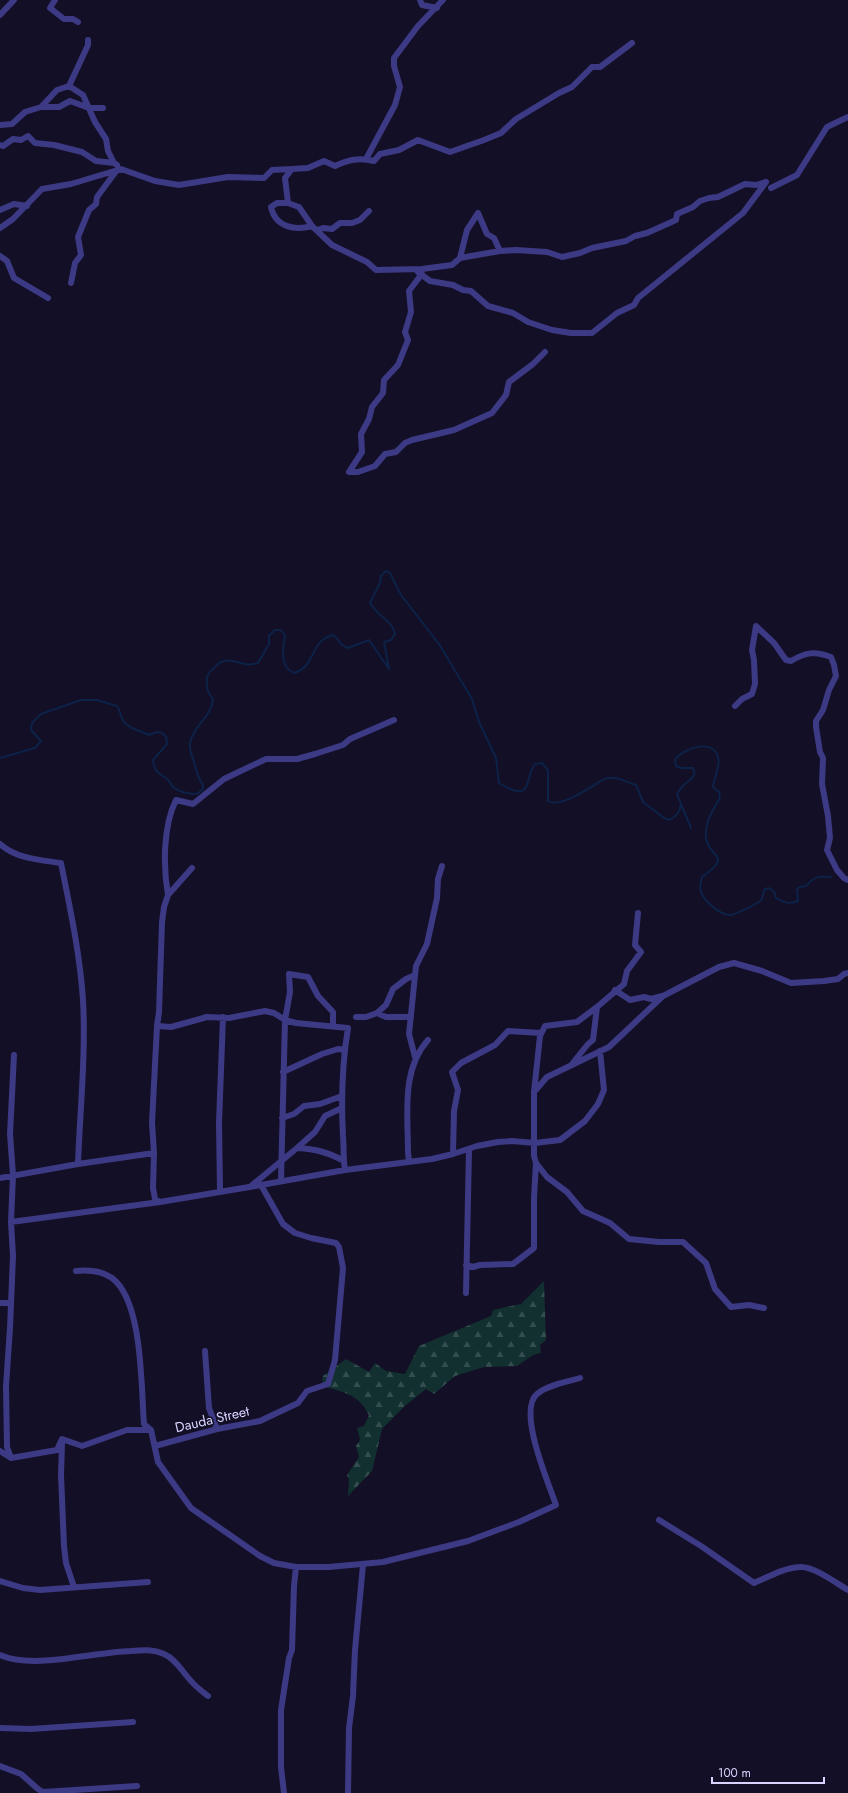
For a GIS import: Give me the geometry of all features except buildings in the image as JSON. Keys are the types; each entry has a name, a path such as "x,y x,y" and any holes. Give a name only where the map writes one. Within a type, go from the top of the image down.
{"street":[{"path":"0,15 14,0"},
{"path":"55,0 50,8 64,19 74,19 78,22"},
{"path":"420,0 422,5 437,8"},
{"path":"366,159 395,105 400,86 394,66 394,58 418,26 437,8 443,0"},
{"path":"40,107 57,90 69,86 88,45 88,40"},
{"path":"0,228 13,219 27,206 42,189 71,184 119,170 179,185 228,177 264,178 272,170 308,168 324,161 335,166 348,160 366,159 374,161 380,154 399,150 418,140 450,152 501,133 516,119 572,86 592,67 600,68 632,44"},
{"path":"69,86 83,95 95,122 106,139 108,151 119,170"},
{"path":"0,125 12,124 25,112 40,107 59,107 70,101 89,108 104,108"},
{"path":"771,188 797,175 827,127 848,117"},
{"path":"0,145 3,146 13,139 21,140 28,136 36,143 54,145 82,152 96,161 114,163"},
{"path":"288,203 285,178 292,169"},
{"path":"71,283 75,263 81,255 78,237 89,210 96,204 97,197 119,170"},
{"path":"369,211 360,220 352,223 340,224 332,229 323,228 314,228 292,228 280,225 272,214 271,207 276,203 288,203 299,207 314,228 332,245 367,262 376,270 420,271 452,265 460,258 500,251 516,250 547,252 562,257 580,253 592,248 626,241 635,236 647,233 676,220 676,214 693,207 700,201 718,197 745,184 756,185 766,182 743,213 638,298 634,305 616,313 592,333 565,332 528,322 513,313 488,306 471,291 430,280 420,271"},
{"path":"0,210 14,204 27,206"},
{"path":"460,258 467,230 478,213 487,234 494,238 500,251"},
{"path":"0,256 7,261 14,278 48,298"},
{"path":"420,271 409,291 411,312 405,332 408,340 398,366 384,380 383,393 372,407 361,434 362,452 346,473 358,472 375,466 386,454 396,452 405,443 412,440 454,430 492,413 506,395 509,382 533,364 545,352"},
{"path":"735,706 742,699 752,694 754,684 754,660 752,650 756,626 774,643 786,660 792,660 802,654 807,653 822,654 831,657 836,676 829,690 823,710 816,721 816,727 820,752 823,758 822,784 828,816 830,838 827,850 837,870 844,878 848,880"},
{"path":"160,1202 155,1199 153,1188 154,1153 152,1115 159,1012 162,922 168,895 164,877 165,853 170,812 176,800 193,804 224,779 266,759 297,759 315,754 343,745 350,739 394,720"},
{"path":"0,844 9,852 25,857 62,863 79,959 83,1002 78,1164"},
{"path":"415,1057 409,1034 416,966 427,944 437,898 438,879 442,866"},
{"path":"168,895 192,868"},
{"path":"466,1265 474,1267 480,1265 513,1264 534,1248 536,1164 534,1092 539,1046 542,1033 545,1026 577,1022 624,984 627,971 641,952 635,945 638,913"},
{"path":"615,990 630,1000 644,997 652,999 664,996 719,967 734,963 762,971 791,983 824,982 838,979 844,974 848,973"},
{"path":"280,1181 285,1020 290,992 289,974 308,977 318,996 332,1012 333,1026"},
{"path":"356,1017 366,1017 377,1013 386,1005 393,989 406,979 415,975"},
{"path":"534,1092 547,1077 609,1047 664,996"},
{"path":"572,1064 593,1040 597,1007"},
{"path":"157,1026 171,1027 207,1017 229,1018 265,1011 274,1013 285,1020 308,1025 348,1028 344,1050 342,1096 345,1170"},
{"path":"377,1013 386,1017 411,1017"},
{"path":"220,1191 219,1116 223,1017"},
{"path":"453,1154 454,1111 458,1090 452,1072 461,1063 495,1045 508,1031 542,1033"},
{"path":"409,1162 408,1087 415,1057 428,1040"},
{"path":"283,1072 322,1054 338,1049 344,1050"},
{"path":"11,1222 160,1202 345,1170 409,1162 453,1154 469,1150 477,1146 512,1141 535,1143 560,1140 585,1120 598,1104 604,1090 600,1051"},
{"path":"11,1458 7,1447 6,1386 13,1256 11,1222 13,1175 10,1134 14,1055"},
{"path":"282,1118 294,1114 304,1106 320,1104 342,1096"},
{"path":"250,1187 315,1132 325,1116 342,1108"},
{"path":"297,1148 315,1149 333,1155 344,1161"},
{"path":"466,1293 469,1150"},
{"path":"0,1178 78,1164 154,1153"},
{"path":"536,1164 547,1177 567,1192 583,1211 610,1223 629,1239 659,1242 683,1242 706,1263 715,1289 731,1307 749,1305 764,1308"},
{"name":"Dauda Street","path":"154,1446 216,1429 260,1421 298,1403 308,1390 328,1384 335,1360 343,1268 339,1247 336,1244 295,1233 283,1224 261,1185"},
{"path":"76,1271 98,1272 111,1278 128,1299 133,1314 137,1336 144,1424 151,1430 158,1462 191,1508 260,1556 274,1563 296,1566 329,1567 383,1562 468,1542 556,1505 539,1458 532,1430 531,1401 535,1395 542,1390 580,1378"},
{"path":"0,1303 10,1303"},
{"path":"206,1350 209,1408 216,1429"},
{"path":"62,1439 82,1446 127,1430 151,1430"},
{"path":"0,1451 11,1458 57,1450 62,1439"},
{"path":"62,1439 61,1475 64,1546 66,1563 74,1587"},
{"path":"659,1520 701,1546 754,1583 800,1567 808,1568 848,1590"},
{"path":"348,1793 349,1728 353,1696 355,1650 363,1565"},
{"path":"284,1793 281,1767 281,1710 289,1658 292,1650 296,1566"},
{"path":"0,1581 23,1588 40,1590 148,1582"},
{"path":"0,1655 19,1661 62,1658 104,1652 150,1650 165,1654 180,1666 193,1683 208,1696"},
{"path":"0,1728 38,1728 133,1722"},
{"path":"0,1766 21,1774 43,1792 137,1786"}],"green space":[{"path":"544,1281 546,1340 540,1345 541,1353 533,1355 517,1366 484,1367 455,1376 434,1394 426,1389 406,1405 382,1429 372,1471 348,1496 349,1479 347,1475 359,1457 356,1446 360,1440 357,1428 364,1426 369,1415 365,1408 355,1398 343,1392 322,1386 323,1376 346,1359 369,1372 375,1363 386,1371 405,1374 419,1346 491,1316 493,1310 521,1304"}],"waterway":[{"path":"0,758 35,748 41,741 31,730 32,723 41,714 81,700 97,700 117,706 126,724 134,729 149,735 157,732 162,733 166,737 167,744 153,760 156,770 168,780 175,789 191,794 197,794 203,789 203,785 196,771 190,750 190,743 195,731 212,705 213,699 207,689 207,676 210,671 221,662 228,660 248,664 258,663 269,644 269,636 275,630 281,630 285,635 283,651 284,662 289,670 294,673 301,670 306,665 321,642 334,635 342,645 348,648 369,640 389,669 384,642 391,640 395,634 394,629 370,603 380,583 381,576 386,571 390,573 401,595 439,644 472,699 479,722 496,758 499,783 510,789 523,791 526,788 531,771 535,764 542,763 548,770 548,801 553,803 576,796 604,779 616,778 636,785 643,802 664,818 669,820 678,814 681,804 691,828 677,794 692,778 694,771 693,768 681,768 676,766 675,760 690,749 703,746 709,747 718,756 719,760 713,787 719,792 720,798 706,827 706,838 708,845 718,860 717,864 702,877 701,880 700,890 709,903 722,913 732,915 759,902 762,899 765,889 769,888 774,892 776,898 792,903 798,901 797,889 806,886 817,877 831,877"}]}
